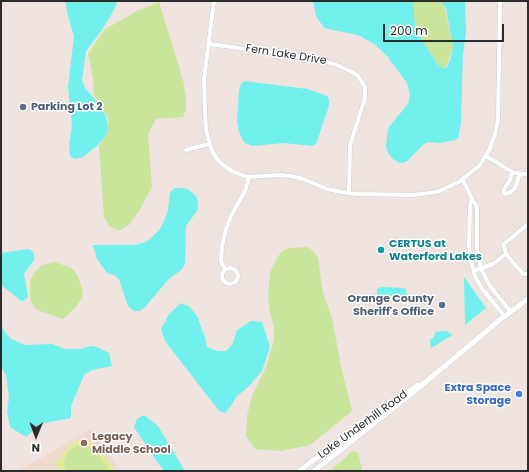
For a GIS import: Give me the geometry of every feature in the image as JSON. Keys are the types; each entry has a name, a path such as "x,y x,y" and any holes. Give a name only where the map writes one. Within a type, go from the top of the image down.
{"street":[{"path":"214,1 204,87 206,125 209,144 216,158 226,168 249,178 280,175 303,179 327,189 349,193 426,194 447,188 462,180 477,168 486,156 494,138 498,122 500,1"},
{"name":"Fern Lake Drive","path":"209,44 314,58 337,65 358,76 365,86 366,97 350,147 349,193"},
{"path":"186,150 209,144"},
{"path":"486,156 512,172 528,174"},
{"path":"512,172 509,181 504,188 504,192 506,194 514,189 520,174"},
{"path":"225,270 221,261 222,244 225,232 231,216 245,191 249,178"},
{"path":"462,180 476,205 477,250 481,269 488,283 511,312"},
{"path":"472,199 470,206 469,251 474,271 481,287 504,317"},
{"path":"528,224 504,244 504,251 506,254 523,274 528,274"},
{"path":"470,226 477,226"},
{"path":"474,271 493,264 506,254"},
{"name":"Lake Underhill Road","path":"314,471 528,299"},
{"name":"Lake Underhill Road","path":"299,471 370,418 427,380"}],"shaded area":[{"name":"Legacy Middle School","path":"92,428 120,471 17,471 41,458"}],"green space":[{"path":"414,1 441,1 444,4 453,48 446,67 442,68 439,66 417,31 414,17"},
{"path":"159,2 183,80 186,110 183,117 156,119 148,134 152,187 139,211 129,225 120,230 109,226 104,217 99,146 108,131 108,118 94,95 93,77 88,54 104,30 137,11"},
{"path":"308,247 318,258 323,293 332,318 342,371 352,411 310,445 281,451 255,449 246,436 247,416 252,396 266,367 274,340 274,327 270,313 268,295 270,273 282,251 290,248"},
{"path":"55,262 73,269 78,276 83,292 82,298 75,308 63,319 37,310 33,306 30,298 30,282 34,273 42,265"},
{"path":"85,441 99,448 115,471 110,471 94,449 82,445 74,447 69,451 64,460 65,471 60,471 54,463 57,461 60,463 61,456 66,449 75,442"},
{"path":"82,445 89,446 96,450 110,471 65,471 64,462 67,453 74,447"},
{"path":"353,451 358,453 362,471 330,471"}],"water":[{"path":"65,1 117,1 115,8 102,30 86,51 82,80 85,88 100,105 106,116 108,129 106,135 99,144 83,157 75,159 70,156 69,144 72,126 68,87 74,36"},
{"path":"313,1 414,1 414,17 417,31 439,66 444,68 447,67 453,48 446,8 441,1 465,1 466,32 463,54 461,123 458,138 439,143 429,142 424,144 406,162 400,163 393,159 388,153 386,147 388,128 408,104 410,95 407,83 387,56 374,44 360,36 324,28 316,16"},
{"path":"244,81 307,89 327,96 329,99 329,106 316,144 312,146 284,143 252,146 245,143 239,132 237,121 239,90"},
{"path":"175,188 184,188 189,190 196,196 198,202 197,211 186,226 185,264 181,270 169,279 145,307 140,311 134,311 128,306 119,279 114,275 107,273 97,259 93,245 135,245 146,242 160,229 168,211 170,192"},
{"path":"29,249 34,253 34,260 24,274 28,297 21,301 1,285 1,253"},
{"path":"464,277 486,308 465,325"},
{"path":"378,288 404,288 407,295 403,297 377,295"},
{"path":"181,303 190,307 197,316 207,347 217,351 226,351 232,345 237,330 251,321 262,322 270,347 262,371 249,386 236,397 225,413 219,411 165,341 161,329 169,314"},
{"path":"1,324 4,331 11,339 25,345 52,344 65,349 80,349 91,346 97,347 109,353 112,366 92,370 84,375 71,406 71,418 39,424 26,437 10,427 7,412 9,397 6,375 1,366"},
{"path":"446,331 453,335 431,348 430,340 434,337 435,332"},
{"path":"144,415 158,426 185,471 164,471 153,456 134,427 137,419"}],"place":[{"name":"Parking Lot 2","path":"23,107"},
{"name":"CERTUS at Waterford Lakes","path":"381,250"},
{"name":"Orange County Sheriff's Office","path":"442,305"},
{"name":"Extra Space Storage","path":"519,394"},
{"name":"Legacy Middle School","path":"84,443"}]}
